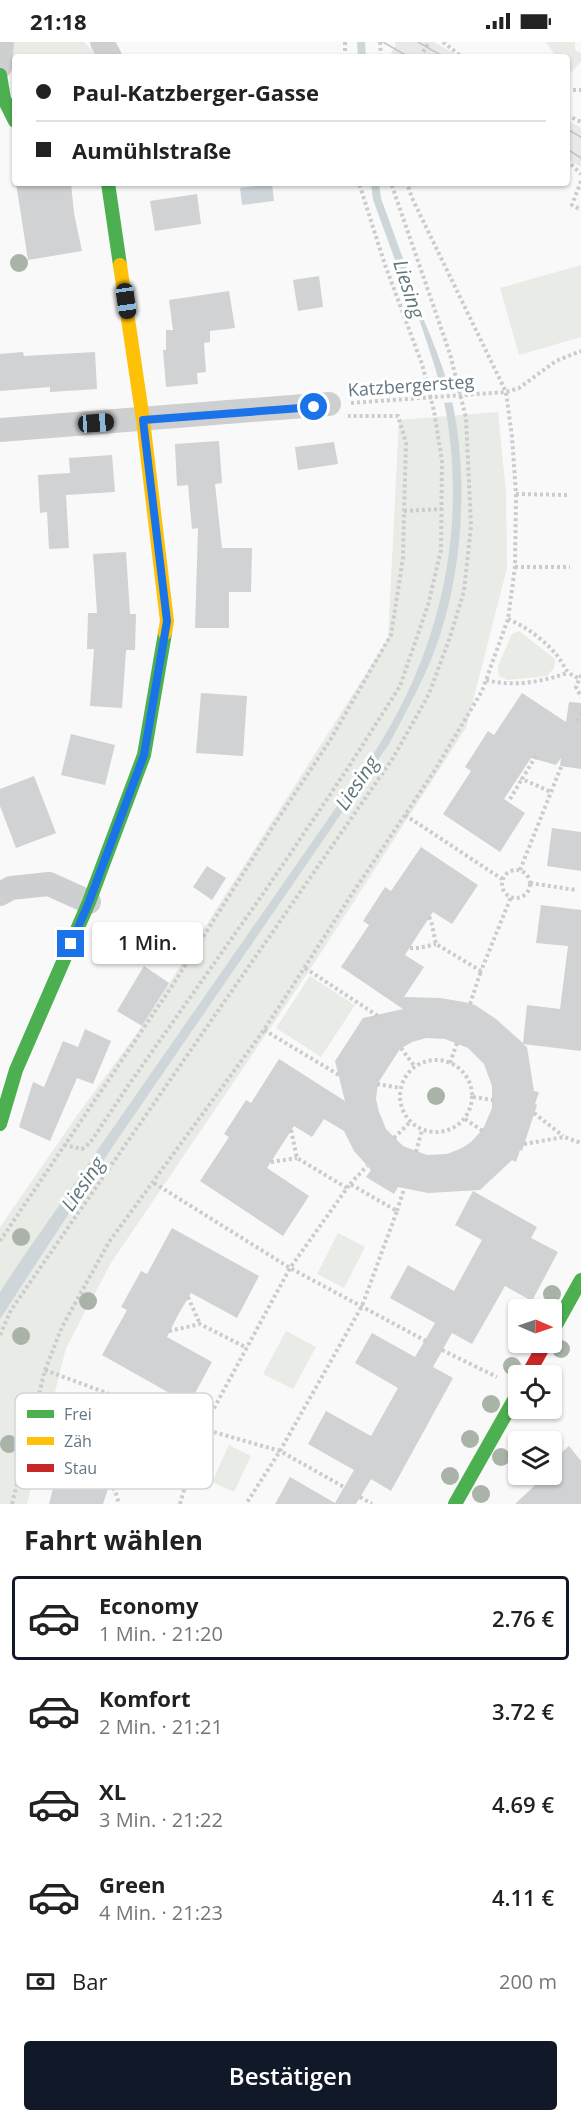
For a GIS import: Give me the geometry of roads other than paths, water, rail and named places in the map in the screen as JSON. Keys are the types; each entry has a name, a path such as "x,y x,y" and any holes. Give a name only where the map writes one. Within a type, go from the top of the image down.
{"street":[{"path":"0,67 2,42"},
{"path":"0,75 2,94 12,117"},
{"path":"0,1124 16,1070 89,902 144,755 167,621 143,420 108,186"},
{"path":"0,430 322,406"},
{"path":"0,894 11,888 49,884 89,902"},
{"path":"562,1314 581,1280"},
{"path":"455,1504 508,1410"}],"water":[{"path":"272,186 274,201 242,205 240,188"},
{"name":"Liesing","path":"404,273 437,352 448,385 460,458 461,518 458,548 448,605 436,647 418,689 389,744 113,1146 0,1319 0,1292 374,753 416,675 431,634 442,592 453,506 452,462 447,417 439,381"}],"waterway":[{"name":"Liesing","path":"361,42 362,54"},
{"name":"Liesing","path":"375,186 377,199 407,281"}],"tram line":[{"path":"383,42 404,54"},
{"path":"418,42 439,54"},
{"path":"570,131 581,137"},
{"path":"570,151 581,158"}]}
